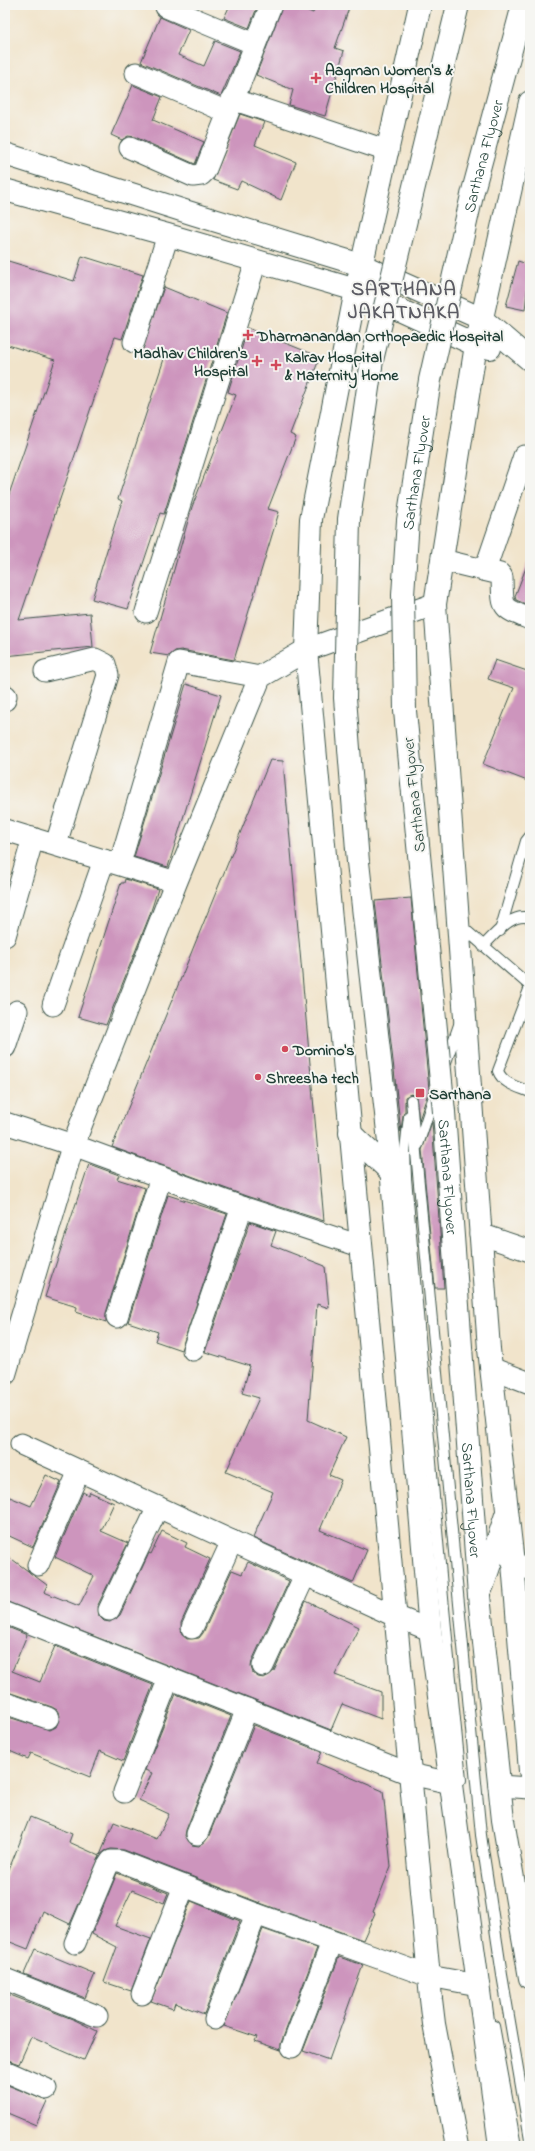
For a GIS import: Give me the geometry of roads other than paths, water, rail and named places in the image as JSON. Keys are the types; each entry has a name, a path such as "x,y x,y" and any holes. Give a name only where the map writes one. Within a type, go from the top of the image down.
{"street":[{"path":"130,148 193,176 202,175 205,171 271,5"},
{"path":"420,5 361,265 311,520 306,650 360,1246 429,1976 434,2024 458,2146"},
{"path":"458,5 372,360 349,519 345,698 358,862 388,1132 399,1175 430,1630 457,1788 482,1978 500,2146"},
{"name":"Sarthana Flyover","path":"523,5 473,191 432,373 408,520 403,595 405,711 444,1112 479,1596 503,1820 530,1978"},
{"path":"166,7 255,44"},
{"path":"136,73 230,105 388,150"},
{"path":"530,102 476,345 435,604 491,1368 506,1512 522,1566 530,1771"},
{"path":"5,154 361,265 482,319 528,359"},
{"path":"5,191 168,235 356,290 476,345 528,359"},
{"path":"134,342 168,235"},
{"path":"146,612 256,261"},
{"path":"485,570 524,456"},
{"path":"442,560 500,574 502,577 502,603 505,608 530,619"},
{"path":"5,1374 73,1145 176,882 260,677 306,650 366,627 435,604"},
{"path":"45,671 95,659 105,664 108,675 56,844"},
{"path":"53,1005 112,862 179,662 260,677"},
{"path":"5,830 56,844 176,882"},
{"path":"5,936 33,838"},
{"path":"5,1047 17,1011"},
{"path":"5,1123 73,1145 242,1207 360,1246"},
{"path":"350,1133 399,1175"},
{"path":"117,1317 161,1177"},
{"path":"193,1350 242,1207"},
{"path":"480,1234 530,1251"},
{"path":"491,1368 530,1383"},
{"path":"21,1444 395,1616 430,1630"},
{"path":"38,1565 79,1471"},
{"path":"109,1610 158,1507"},
{"path":"479,1596 506,1512"},
{"path":"192,1628 232,1541"},
{"path":"263,1666 305,1575"},
{"path":"5,1613 410,1774 457,1788"},
{"path":"124,1792 169,1678"},
{"path":"5,1703 48,1718"},
{"path":"197,1834 247,1709"},
{"path":"499,1786 530,1788"},
{"path":"75,1943 107,1867 111,1861 120,1862 256,1914 429,1976 482,1978"},
{"path":"142,1994 184,1886"},
{"path":"216,2019 256,1914"},
{"path":"292,2047 332,1942"},
{"path":"5,1979 97,2016"},
{"path":"5,2072 46,2089"}],"lane":[{"path":"500,931 526,841 530,836"},
{"path":"483,946 519,916 530,918"},
{"path":"458,923 530,987 498,1071 500,1077 506,1082 530,1092"},
{"path":"417,1148 464,1008"},
{"path":"457,1788 443,1598 399,1175 411,1100 417,1148 481,1834 502,1975 530,2138"},
{"path":"482,1978 493,2017 516,2146"}],"place":[{"name":"Aagman Women's & Children Hospital","path":"316,78"},
{"name":"Dharmanandan Orthopaedic Hospital","path":"248,335"},
{"name":"Madhav Children's Hospital","path":"257,361"},
{"name":"Kalrav Hospital & Maternity Home","path":"276,365"},
{"name":"Domino's","path":"285,1049"},
{"name":"Shreesha tech","path":"258,1077"},
{"name":"Sarthana","path":"420,1093"}],"district":[{"name":"SARTHANA JAKATNAKA","path":"404,300"}]}
